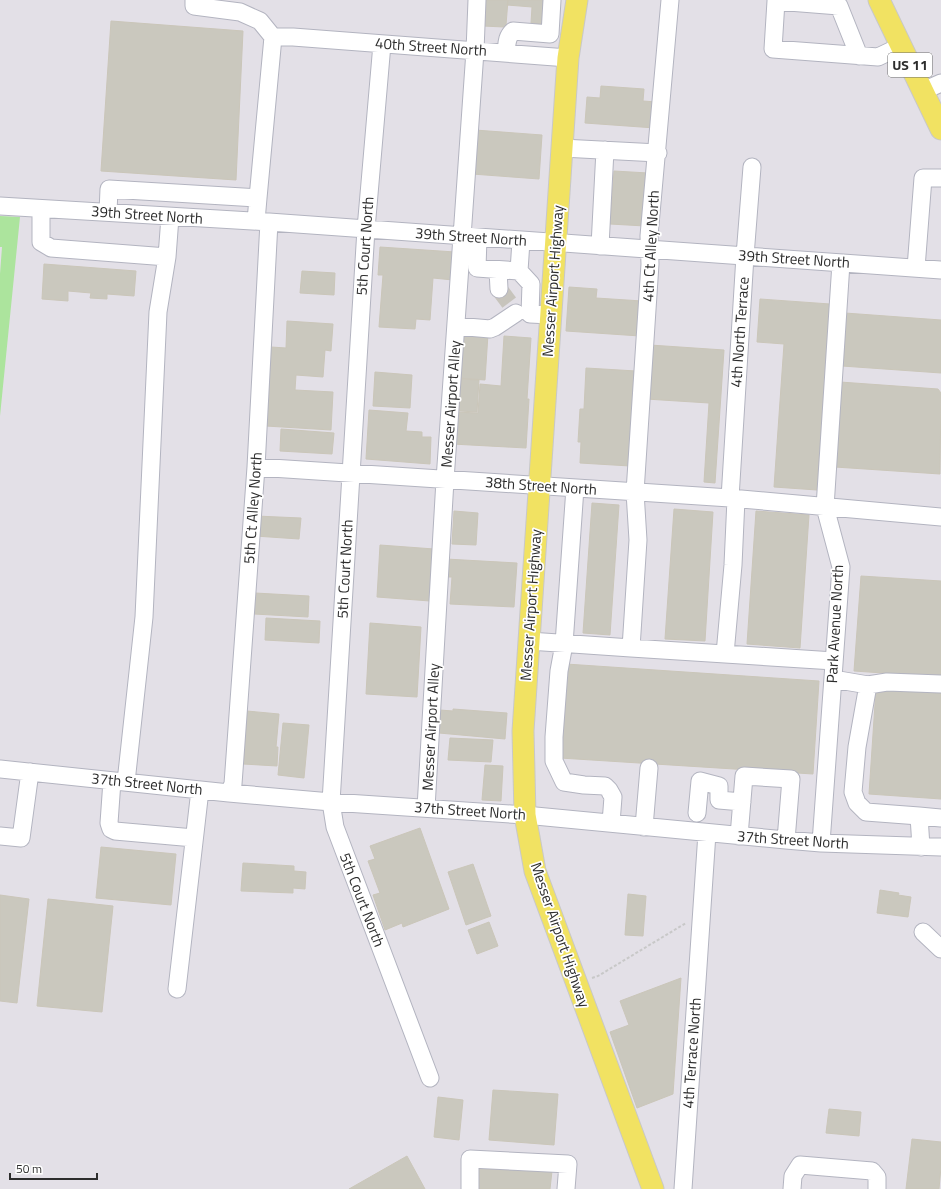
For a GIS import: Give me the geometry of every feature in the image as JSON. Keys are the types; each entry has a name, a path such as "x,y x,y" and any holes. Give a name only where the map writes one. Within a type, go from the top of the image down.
{"main road":[{"name":"US 11","path":"880,0 902,46 932,87 941,129"},
{"name":"Messer Airport Highway","path":"577,7 568,58 523,731 525,815 535,871 653,1189"}],"street":[{"path":"194,0 194,6 240,12 260,21 273,37"},
{"name":"Messer Airport Alley","path":"426,808 456,326 470,237 477,0"},
{"path":"506,53 507,39 513,32 550,34 552,0"},
{"name":"4th Ct Alley North","path":"631,648 638,540 636,492 650,264 649,236 658,153 670,0"},
{"path":"859,56 838,6 776,1 773,48 859,56 878,57 902,46"},
{"path":"551,18 577,7"},
{"name":"40th Street North","path":"273,37 293,37 568,58"},
{"name":"5th Ct Alley North","path":"229,793 233,784 256,467 263,222 258,198 273,37"},
{"name":"5th Court North","path":"382,44 366,229 331,802 335,827 430,1078"},
{"path":"562,148 658,153"},
{"path":"600,246 605,150"},
{"name":"4th North Terrace","path":"725,654 733,565 733,499 745,256 752,167"},
{"path":"916,268 923,178 941,178"},
{"path":"108,212 110,189 258,198"},
{"path":"166,192 166,257 158,312 144,617 119,781 109,823 111,829 115,831 194,838"},
{"name":"39th Street North","path":"0,206 366,229 941,270"},
{"path":"41,209 41,242 51,248 166,257"},
{"path":"456,326 490,329 495,327 519,307 531,284 506,278 477,268 470,237"},
{"path":"506,278 520,241"},
{"name":"Park Avenue North","path":"821,843 841,567 825,507 841,263"},
{"path":"519,307 550,315"},
{"name":"38th Street North","path":"256,467 733,499 941,517"},
{"path":"575,488 564,644 559,671 554,737 554,761 564,782 604,786 610,790 613,797 611,823"},
{"path":"529,641 834,661"},
{"path":"833,679 868,685 887,682 941,684"},
{"path":"868,685 858,747 853,792 857,804 866,812 941,818"},
{"path":"644,827 648,768"},
{"name":"37th Street North","path":"0,769 229,793 331,802 525,815 821,843 941,847"},
{"path":"0,836 21,838 30,772"},
{"path":"739,836 744,776 791,780 786,840"},
{"path":"697,813 700,781 720,786 719,800 742,802"},
{"path":"177,989 200,790"},
{"path":"919,816 921,847"},
{"name":"4th Terrace North","path":"683,1189 706,833"},
{"path":"923,932 941,949"},
{"path":"470,1189 470,1159 568,1164 566,1189"},
{"path":"792,1189 793,1176 800,1165 872,1171 877,1177 877,1189"}],"path":[{"path":"577,984 598,976 688,922 700,918"}],"shaded area":[{"path":"0,0 941,0 941,1189 0,1189"}],"green space":[{"path":"0,216 20,217 0,416 0,274 2,247 0,247"}],"building":[{"path":"485,0 508,0 506,25 504,27 483,26"},
{"path":"508,0 547,0 545,24 531,23 532,7 507,5"},
{"path":"111,21 243,31 236,180 101,171"},
{"path":"601,86 644,89 643,101 657,102 655,128 585,123 587,97 600,98"},
{"path":"475,130 542,135 539,179 472,174"},
{"path":"614,171 648,173 645,226 610,224"},
{"path":"380,247 455,252 453,280 433,278 430,320 416,319 415,329 379,327 383,275 378,275"},
{"path":"44,264 136,271 134,296 107,294 107,299 90,298 91,293 68,291 68,301 42,299"},
{"path":"302,271 335,273 334,295 300,293"},
{"path":"569,287 597,289 596,298 642,301 640,336 566,331"},
{"path":"760,299 830,304 817,490 774,487 784,344 757,342"},
{"path":"845,313 941,320 941,373 842,366"},
{"path":"287,321 333,324 331,351 325,350 323,377 296,375 295,390 333,392 331,430 266,426 271,347 286,348"},
{"path":"460,332 488,334 485,380 457,378"},
{"path":"504,336 531,338 527,399 529,399 526,448 452,444 454,412 478,413 480,384 501,386"},
{"path":"650,345 724,350 715,483 704,482 709,403 646,399"},
{"path":"586,368 636,371 630,466 580,463 581,442 578,442 580,409 584,409"},
{"path":"375,372 412,375 410,408 373,406"},
{"path":"461,379 479,380 477,412 459,411"},
{"path":"840,382 938,389 941,393 940,474 835,467"},
{"path":"369,410 408,413 406,431 422,432 422,437 431,437 430,464 366,459"},
{"path":"281,429 334,433 332,454 280,451"},
{"path":"592,503 619,505 610,635 583,633"},
{"path":"674,509 713,512 705,641 665,639"},
{"path":"454,511 478,513 476,545 452,544"},
{"path":"756,511 809,515 800,648 747,644"},
{"path":"256,516 301,518 299,539 255,536"},
{"path":"380,545 434,549 430,601 377,597"},
{"path":"446,559 517,563 514,607 450,604 452,577 444,577"},
{"path":"861,576 941,581 941,677 854,671"},
{"path":"255,593 309,596 308,617 254,614"},
{"path":"266,618 320,621 319,643 265,640"},
{"path":"370,623 421,627 417,697 366,694"},
{"path":"566,664 819,681 813,774 560,758"},
{"path":"876,689 941,693 941,799 869,794"},
{"path":"453,709 507,713 505,739 439,733 440,710 453,711"},
{"path":"247,711 279,714 276,747 278,747 277,766 243,764"},
{"path":"283,723 309,725 304,778 278,775"},
{"path":"450,738 493,740 491,762 448,760"},
{"path":"485,765 503,766 501,801 482,800"},
{"path":"420,828 449,909 403,927 402,923 385,930 373,895 380,893 368,861 375,859 370,846"},
{"path":"101,847 176,854 171,905 96,898"},
{"path":"243,863 294,866 294,871 306,872 305,889 293,888 293,893 241,891"},
{"path":"473,864 491,916 466,925 448,872"},
{"path":"880,890 899,893 898,895 911,897 908,917 877,913"},
{"path":"628,894 646,896 643,936 625,935"},
{"path":"0,895 29,899 17,1003 0,1001"},
{"path":"48,899 113,906 102,1012 37,1006"},
{"path":"489,922 498,946 477,954 468,930"},
{"path":"681,978 673,1094 637,1108 610,1032 629,1025 620,1001"},
{"path":"493,1090 558,1094 554,1145 489,1140"},
{"path":"438,1097 463,1100 459,1140 434,1137"},
{"path":"829,1109 861,1112 859,1136 826,1133"},
{"path":"912,1139 941,1142 939,1189 906,1189"},
{"path":"407,1156 425,1189 349,1189"},
{"path":"477,1166 552,1171 550,1189 475,1189"}],"tunnel":[{"path":"499,289 511,305"}]}
